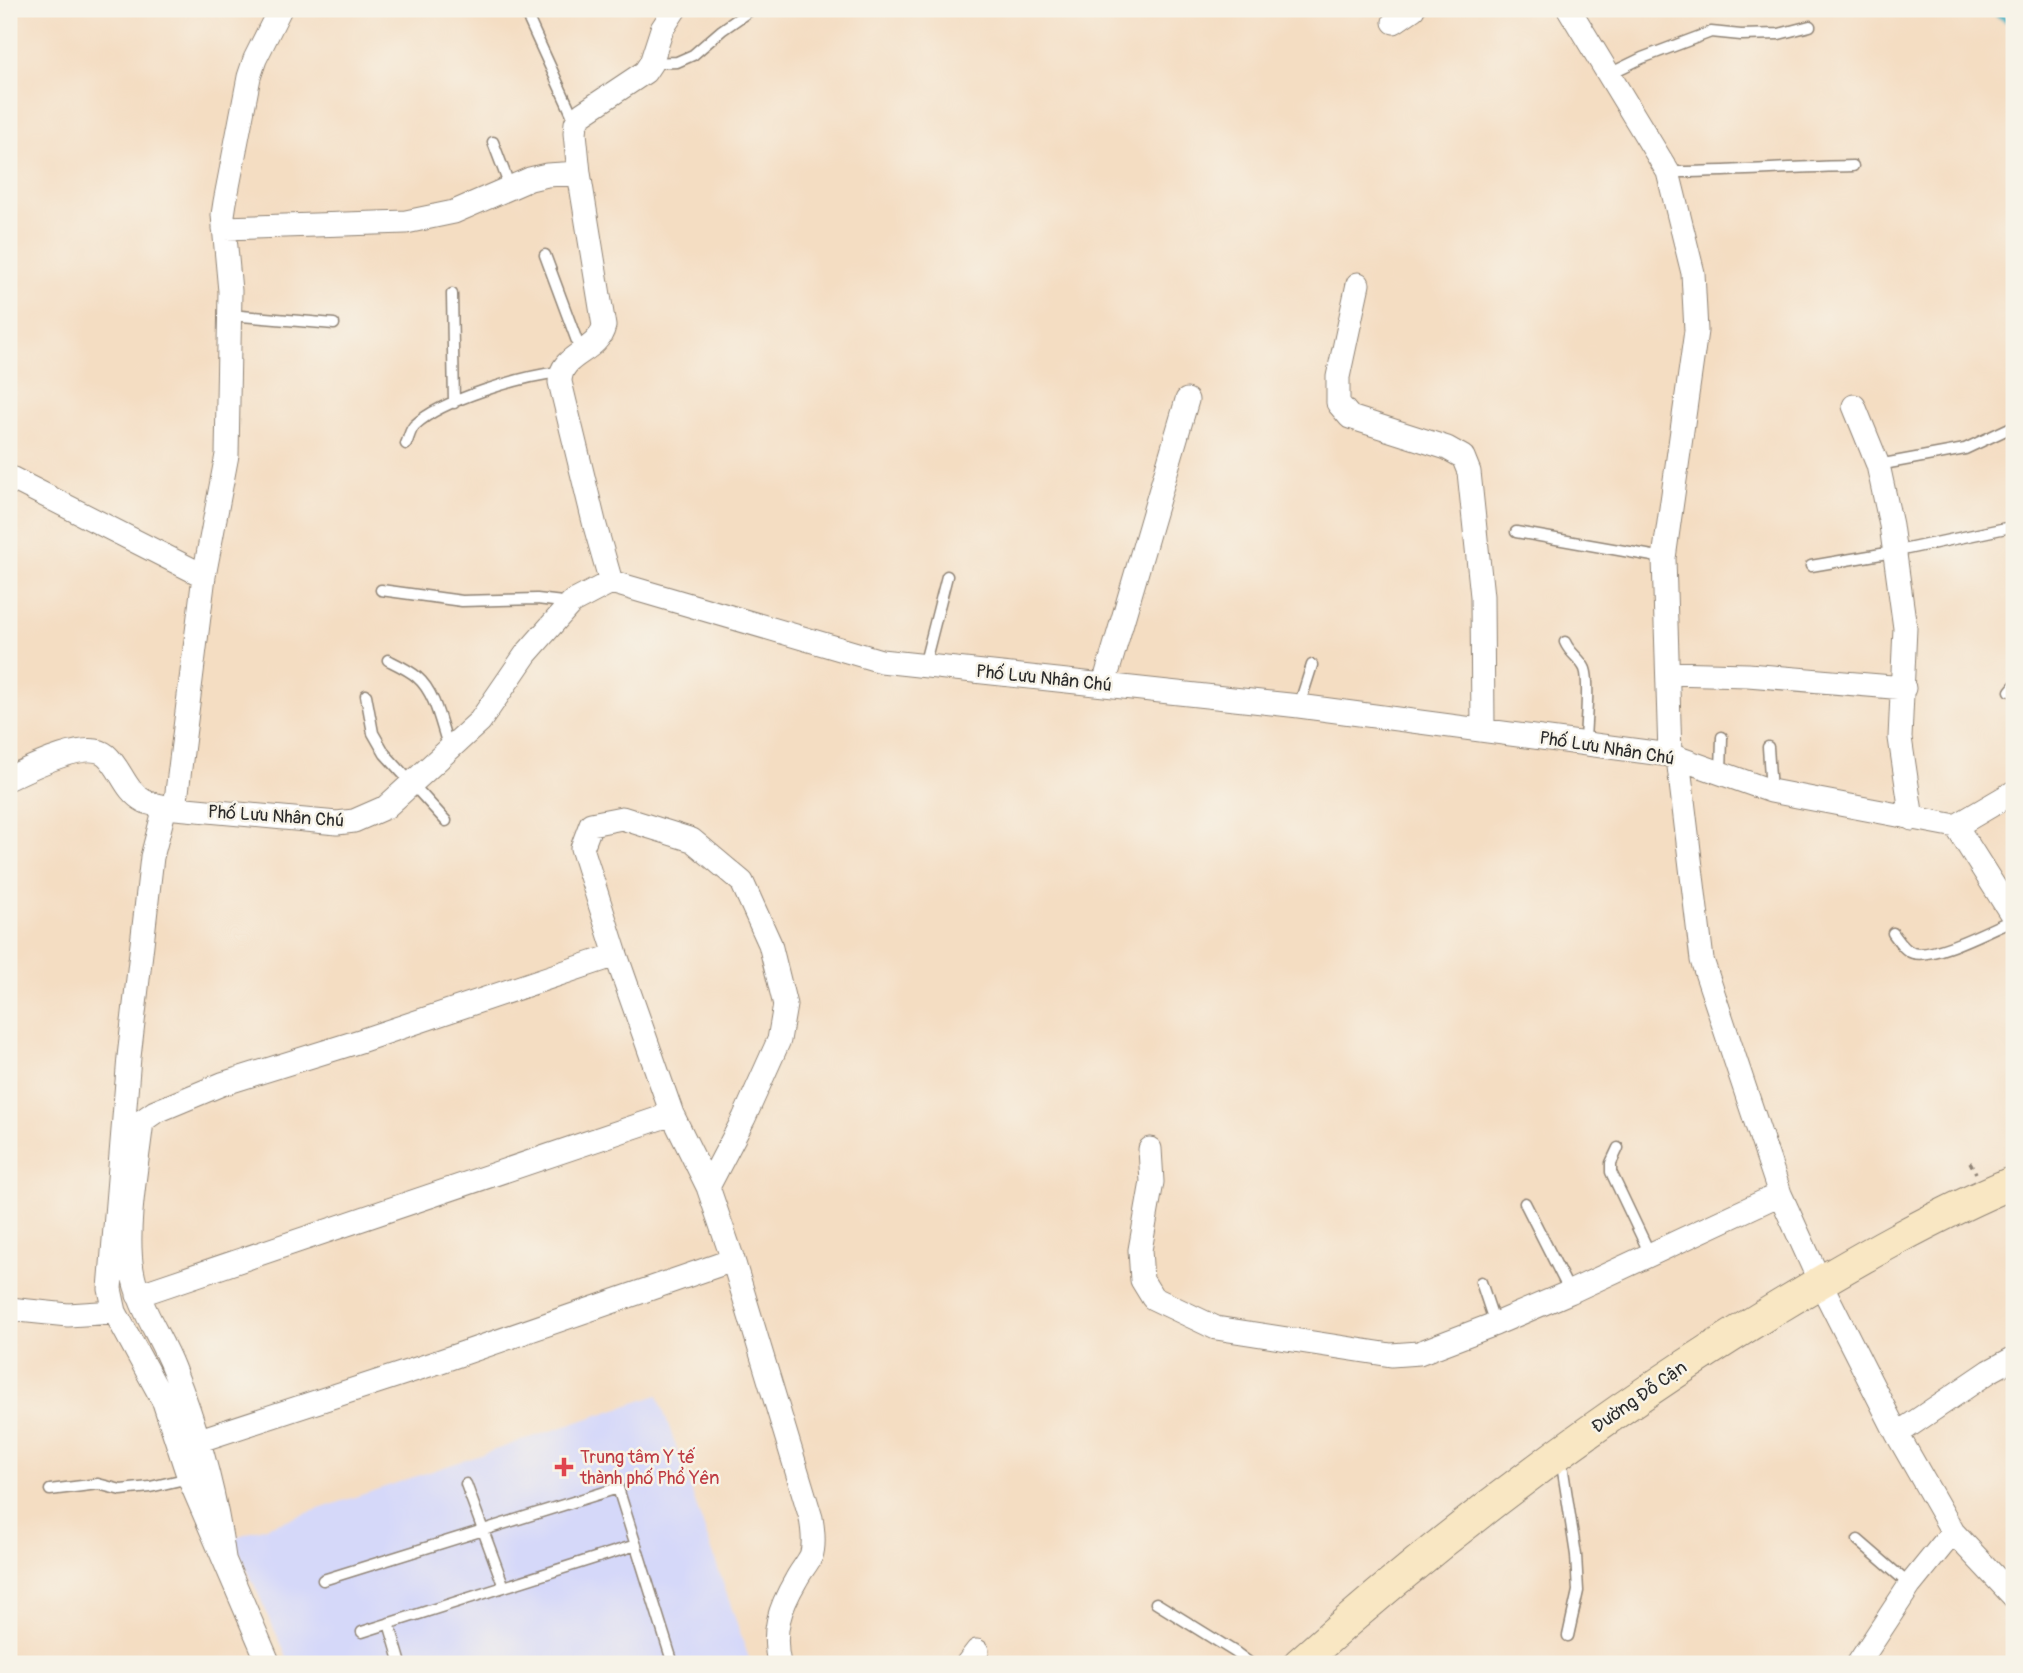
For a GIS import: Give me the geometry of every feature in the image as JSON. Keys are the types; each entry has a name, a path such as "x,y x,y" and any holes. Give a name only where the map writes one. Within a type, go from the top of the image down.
{"main road":[{"name":"Đường Đỗ Cận","path":"1299,1664 1362,1608 1560,1451 1700,1354 1898,1239 2014,1182"}],"street":[{"path":"269,1664 189,1478 160,1392 115,1312 110,1289 129,1057 152,857 170,808 204,576 227,455 230,291 225,202 249,77 280,9"},
{"path":"611,582 560,382 560,372 565,363 597,340 604,326 579,173 576,123 582,114 645,72 651,63 662,29 675,9"},
{"path":"1394,22 1413,9"},
{"path":"1569,9 1668,172 1693,273 1696,322 1664,558 1674,756 1702,960 1709,987 1780,1194 1820,1282 1897,1434 1953,1532 2014,1597"},
{"path":"225,228 406,222 454,212 510,187 547,175 579,173"},
{"path":"1358,284 1338,377 1338,403 1350,417 1447,448 1463,457 1469,472 1482,596 1483,730"},
{"path":"1104,684 1187,400"},
{"path":"1854,406 1878,465 1891,525 1905,628 1900,738 1912,819"},
{"path":"9,477 204,576"},
{"name":"Phố Lưu Nhân Chú","path":"9,778 41,763 80,751 94,750 105,753 132,791 144,801 170,808 337,823 354,821 386,807 450,749 489,711 526,654 571,603 611,582 880,661 1299,706 1674,756 1771,791 1956,826"},
{"path":"1668,673 1748,675 1903,688"},
{"path":"2014,792 1956,826 2014,918"},
{"path":"708,1187 744,1118 779,1040 785,1005 770,944 742,883 692,840 622,818 591,824 582,848 672,1114 708,1187 733,1260 811,1518 811,1555 794,1582 779,1617 775,1643 779,1664"},
{"path":"223,1558 219,1521 200,1440 172,1365 138,1295 132,1268 130,1231 142,1121 155,1112 222,1084 616,955"},
{"path":"138,1295 672,1114"},
{"path":"1150,1149 1152,1182 1140,1250 1142,1280 1153,1298 1216,1328 1391,1355 1419,1353 1495,1324 1780,1194"},
{"path":"200,1440 439,1362 733,1260"},
{"path":"9,1309 68,1315 115,1312"},
{"path":"1897,1434 1990,1371 2014,1358"},
{"path":"1858,1664 1910,1585 1953,1532"}],"lane":[{"path":"524,9 576,123"},
{"path":"651,63 677,62 693,55 752,9"},
{"path":"1609,74 1642,58 1711,32 1741,35 1779,34 1810,26"},
{"path":"493,142 510,187"},
{"path":"1668,172 1853,166"},
{"path":"545,256 581,352"},
{"path":"452,293 454,403"},
{"path":"230,315 334,324"},
{"path":"406,444 412,426 435,410 516,380 560,372"},
{"path":"1878,465 1965,449 2014,426"},
{"path":"1811,566 1894,552 2006,528"},
{"path":"1516,532 1664,558"},
{"path":"924,666 947,576"},
{"path":"381,590 462,601 537,599 571,603"},
{"path":"1565,642 1570,654 1581,661 1586,672 1585,744"},
{"path":"388,660 424,684 434,703 450,749"},
{"path":"1299,706 1312,665"},
{"path":"366,695 373,733 385,754 446,821"},
{"path":"1721,773 1722,737"},
{"path":"1768,747 1771,791"},
{"path":"1893,933 1902,946 1913,953 1932,954 2014,918"},
{"path":"1618,1148 1611,1163 1611,1172 1650,1254"},
{"path":"1525,1203 1570,1292"},
{"path":"1481,1282 1495,1324"},
{"path":"1560,1451 1576,1555 1578,1591 1568,1636"},
{"path":"50,1490 98,1484 121,1490 189,1478"},
{"path":"466,1484 504,1587"},
{"path":"323,1580 618,1488 673,1664"},
{"path":"1858,1540 1910,1585"},
{"path":"362,1632 636,1545"},
{"path":"1156,1603 1251,1664"},
{"path":"389,1623 401,1664"}],"shaded area":[{"name":"Trung tâm Y tế thành phố Phổ Yên","path":"658,1395 751,1664 290,1664 233,1538"}],"waterway":[{"path":"1990,9 2014,24"}],"place":[{"name":"Trung tâm Y tế thành phố Phổ Yên","path":"564,1467"}]}
